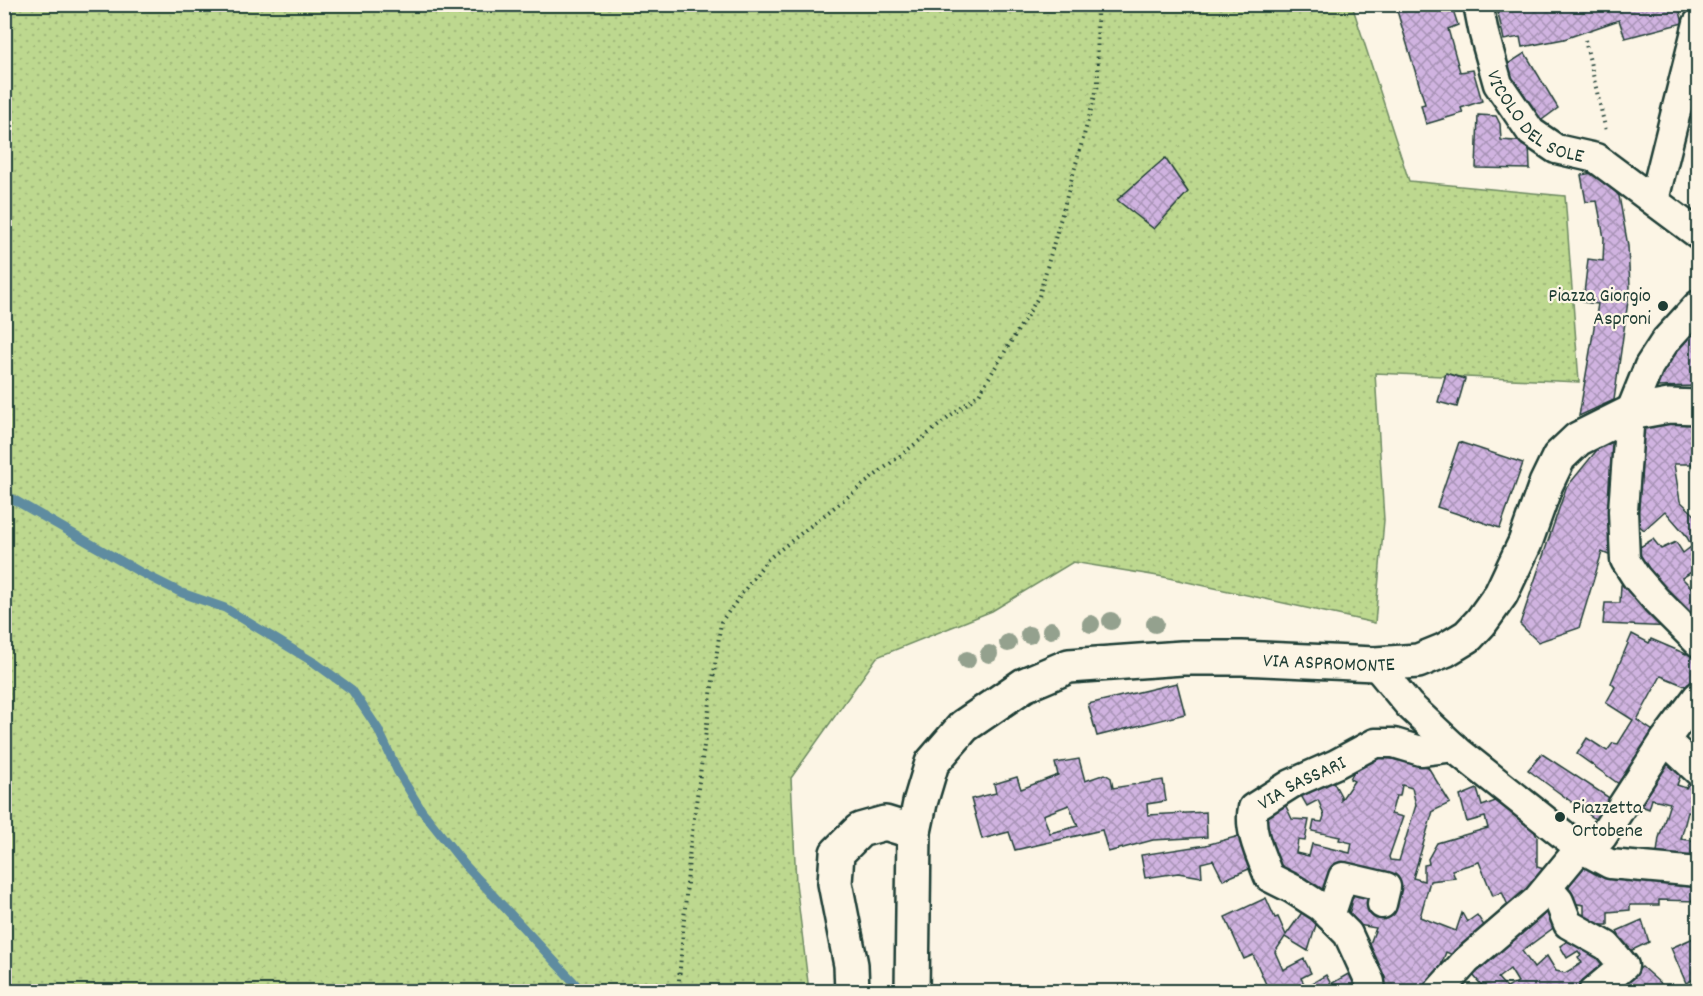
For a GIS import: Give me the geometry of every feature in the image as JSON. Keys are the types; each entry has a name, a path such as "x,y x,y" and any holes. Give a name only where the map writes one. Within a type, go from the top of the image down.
{"street":[{"name":"VICOLO DEL SOLE","path":"1478,4 1498,84 1530,132 1556,149 1596,158 1698,234"},
{"path":"1654,200 1698,23"},
{"path":"1698,305 1666,340 1648,366 1630,413 1623,511 1625,560 1656,600 1698,642"},
{"name":"VIA ASPROMONTE","path":"912,992 914,832 920,803 933,763 964,726 1024,685 1069,666 1182,658 1375,664 1418,661 1445,651 1467,636 1481,622 1501,594 1525,543 1546,484 1559,457 1578,439 1630,413 1669,406 1698,407"},
{"path":"1375,664 1409,705 1454,747 1578,845 1610,864 1698,872"},
{"path":"1438,992 1466,961 1548,888 1578,845 1665,740 1698,696"},
{"path":"1665,740 1698,771"},
{"name":"VIA SASSARI","path":"1371,992 1370,982 1348,934 1320,907 1293,888 1269,877 1258,848 1251,818 1253,808 1291,784 1375,743 1394,743 1421,751 1454,747"},
{"path":"852,992 852,965 835,883 837,853 860,830 885,823 914,832"},
{"path":"1330,916 1343,877 1386,887 1382,904"},
{"path":"1548,888 1559,901 1568,924 1607,946 1624,966 1593,992"}],"path":[{"path":"678,992 690,847 720,622 766,560 979,394 1039,297 1098,85 1097,4"},
{"path":"1585,40 1616,172"}],"green space":[{"path":"5,5 1352,5 1409,181 1565,196 1579,382 1375,373 1384,520 1375,623 1164,577 1073,562 992,611 877,657 791,778 796,883 809,991 5,992"}],"building":[{"path":"1395,4 1451,4 1458,25 1448,29 1460,72 1473,70 1482,101 1461,108 1463,113 1426,124 1421,105 1425,104"},
{"path":"1496,4 1678,4 1683,23 1625,38 1619,20 1564,39 1522,47 1520,37 1504,40"},
{"path":"1525,53 1558,108 1535,125 1500,69"},
{"path":"1698,85 1698,112 1690,104"},
{"path":"1478,115 1496,116 1500,124 1501,140 1529,142 1530,169 1476,168"},
{"path":"1165,158 1188,192 1154,229 1117,200"},
{"path":"1598,172 1619,196 1628,246 1630,287 1614,400 1579,416 1598,304 1583,302 1588,259 1603,261 1604,238 1597,201 1586,202 1581,175"},
{"path":"1698,325 1698,386 1656,387 1658,375 1680,343"},
{"path":"1446,373 1465,379 1457,407 1438,402"},
{"path":"1698,421 1698,478 1692,464 1674,464 1680,501 1698,518 1698,568 1682,578 1691,587 1698,583 1698,611 1690,620 1632,552 1653,539 1661,549 1676,542 1683,553 1692,546 1665,511 1644,530 1631,518 1637,429 1666,423"},
{"path":"1616,437 1620,442 1609,541 1613,557 1602,552 1579,628 1538,642 1520,624 1566,488 1601,445"},
{"path":"1459,442 1523,463 1500,528 1437,507"},
{"path":"1624,582 1674,627 1603,624 1605,603 1620,603 1621,585"},
{"path":"1632,634 1649,643 1651,639 1686,654 1690,647 1698,658 1698,678 1690,688 1661,676 1637,720 1659,735 1623,787 1577,754 1587,738 1607,751 1613,743 1618,744 1633,720 1606,703 1615,687 1611,683"},
{"path":"1177,683 1185,714 1097,736 1088,704"},
{"path":"1372,753 1428,767 1450,803 1433,811 1413,878 1424,881 1424,865 1429,864 1428,859 1437,843 1488,828 1485,817 1467,822 1460,796 1477,789 1482,806 1501,799 1514,810 1517,806 1525,812 1537,837 1537,867 1544,869 1534,888 1510,910 1502,892 1493,896 1479,862 1452,870 1455,878 1430,881 1420,917 1456,931 1462,913 1467,922 1477,915 1487,930 1455,956 1446,952 1436,979 1425,992 1377,992 1376,981 1366,954 1376,928 1347,921 1352,904 1343,901 1348,885 1383,890 1378,906 1385,908 1391,884 1378,883 1380,880 1340,872 1331,901 1318,896 1278,869 1267,865 1263,859 1260,807 1278,798 1282,798 1292,819 1309,820 1305,841 1298,840 1296,853 1309,856 1312,844 1350,853 1352,843 1339,840 1340,837 1312,831 1314,821 1322,822 1324,816 1318,800 1307,806 1299,792 1330,776 1341,800 1354,781 1350,779 1353,773 1351,766","holes":["1402,785 1412,788 1416,805 1399,861 1390,860 1389,857 1403,817 1391,814 1396,796 1400,796"]},
{"path":"1542,754 1614,801 1599,822 1528,770"},
{"path":"1079,759 1085,781 1105,774 1111,778 1113,788 1163,780 1166,801 1147,804 1148,815 1206,812 1207,837 1153,840 1108,852 1102,830 1015,850 1009,832 982,839 971,799 996,793 994,784 1017,777 1021,789 1058,775 1055,763","holes":["1069,805 1078,826 1050,833 1043,815"]},
{"path":"1658,762 1683,769 1677,785 1686,788 1693,776 1698,780 1698,809 1696,813 1688,812 1681,839 1698,841 1698,863 1656,860 1659,838 1670,803 1652,799 1649,809 1636,804"},
{"path":"1243,835 1256,866 1223,880 1213,860 1201,863 1202,877 1178,873 1145,878 1141,855 1206,845"},
{"path":"1574,866 1698,879 1698,901 1659,900 1659,905 1630,905 1630,910 1608,912 1608,925 1601,925 1601,934 1584,927 1584,905 1565,902"},
{"path":"1266,898 1286,935 1308,904 1319,915 1308,951 1285,937 1275,952 1283,970 1304,959 1311,973 1301,978 1306,987 1326,975 1331,984 1357,969 1363,992 1281,992 1281,987 1269,991 1253,955 1244,959 1225,917"},
{"path":"1551,904 1560,923 1522,951 1534,968 1547,956 1556,971 1565,973 1582,963 1578,957 1581,955 1578,951 1567,958 1560,946 1576,935 1593,947 1609,971 1581,992 1487,992 1469,970","holes":["1510,969 1518,982 1507,988 1498,978"]},
{"path":"1642,920 1649,942 1626,953 1617,931"},
{"path":"1698,936 1698,977 1686,983 1671,948"},
{"path":"1642,967 1670,992 1606,992"}],"waterway":[{"path":"4,494 140,572 182,593 225,608 315,663 352,690 378,729 398,772 422,811 464,864 583,992"}],"place":[{"name":"Piazza Giorgio Asproni","path":"1663,306"},
{"name":"Piazzetta Ortobene","path":"1560,817"}]}
